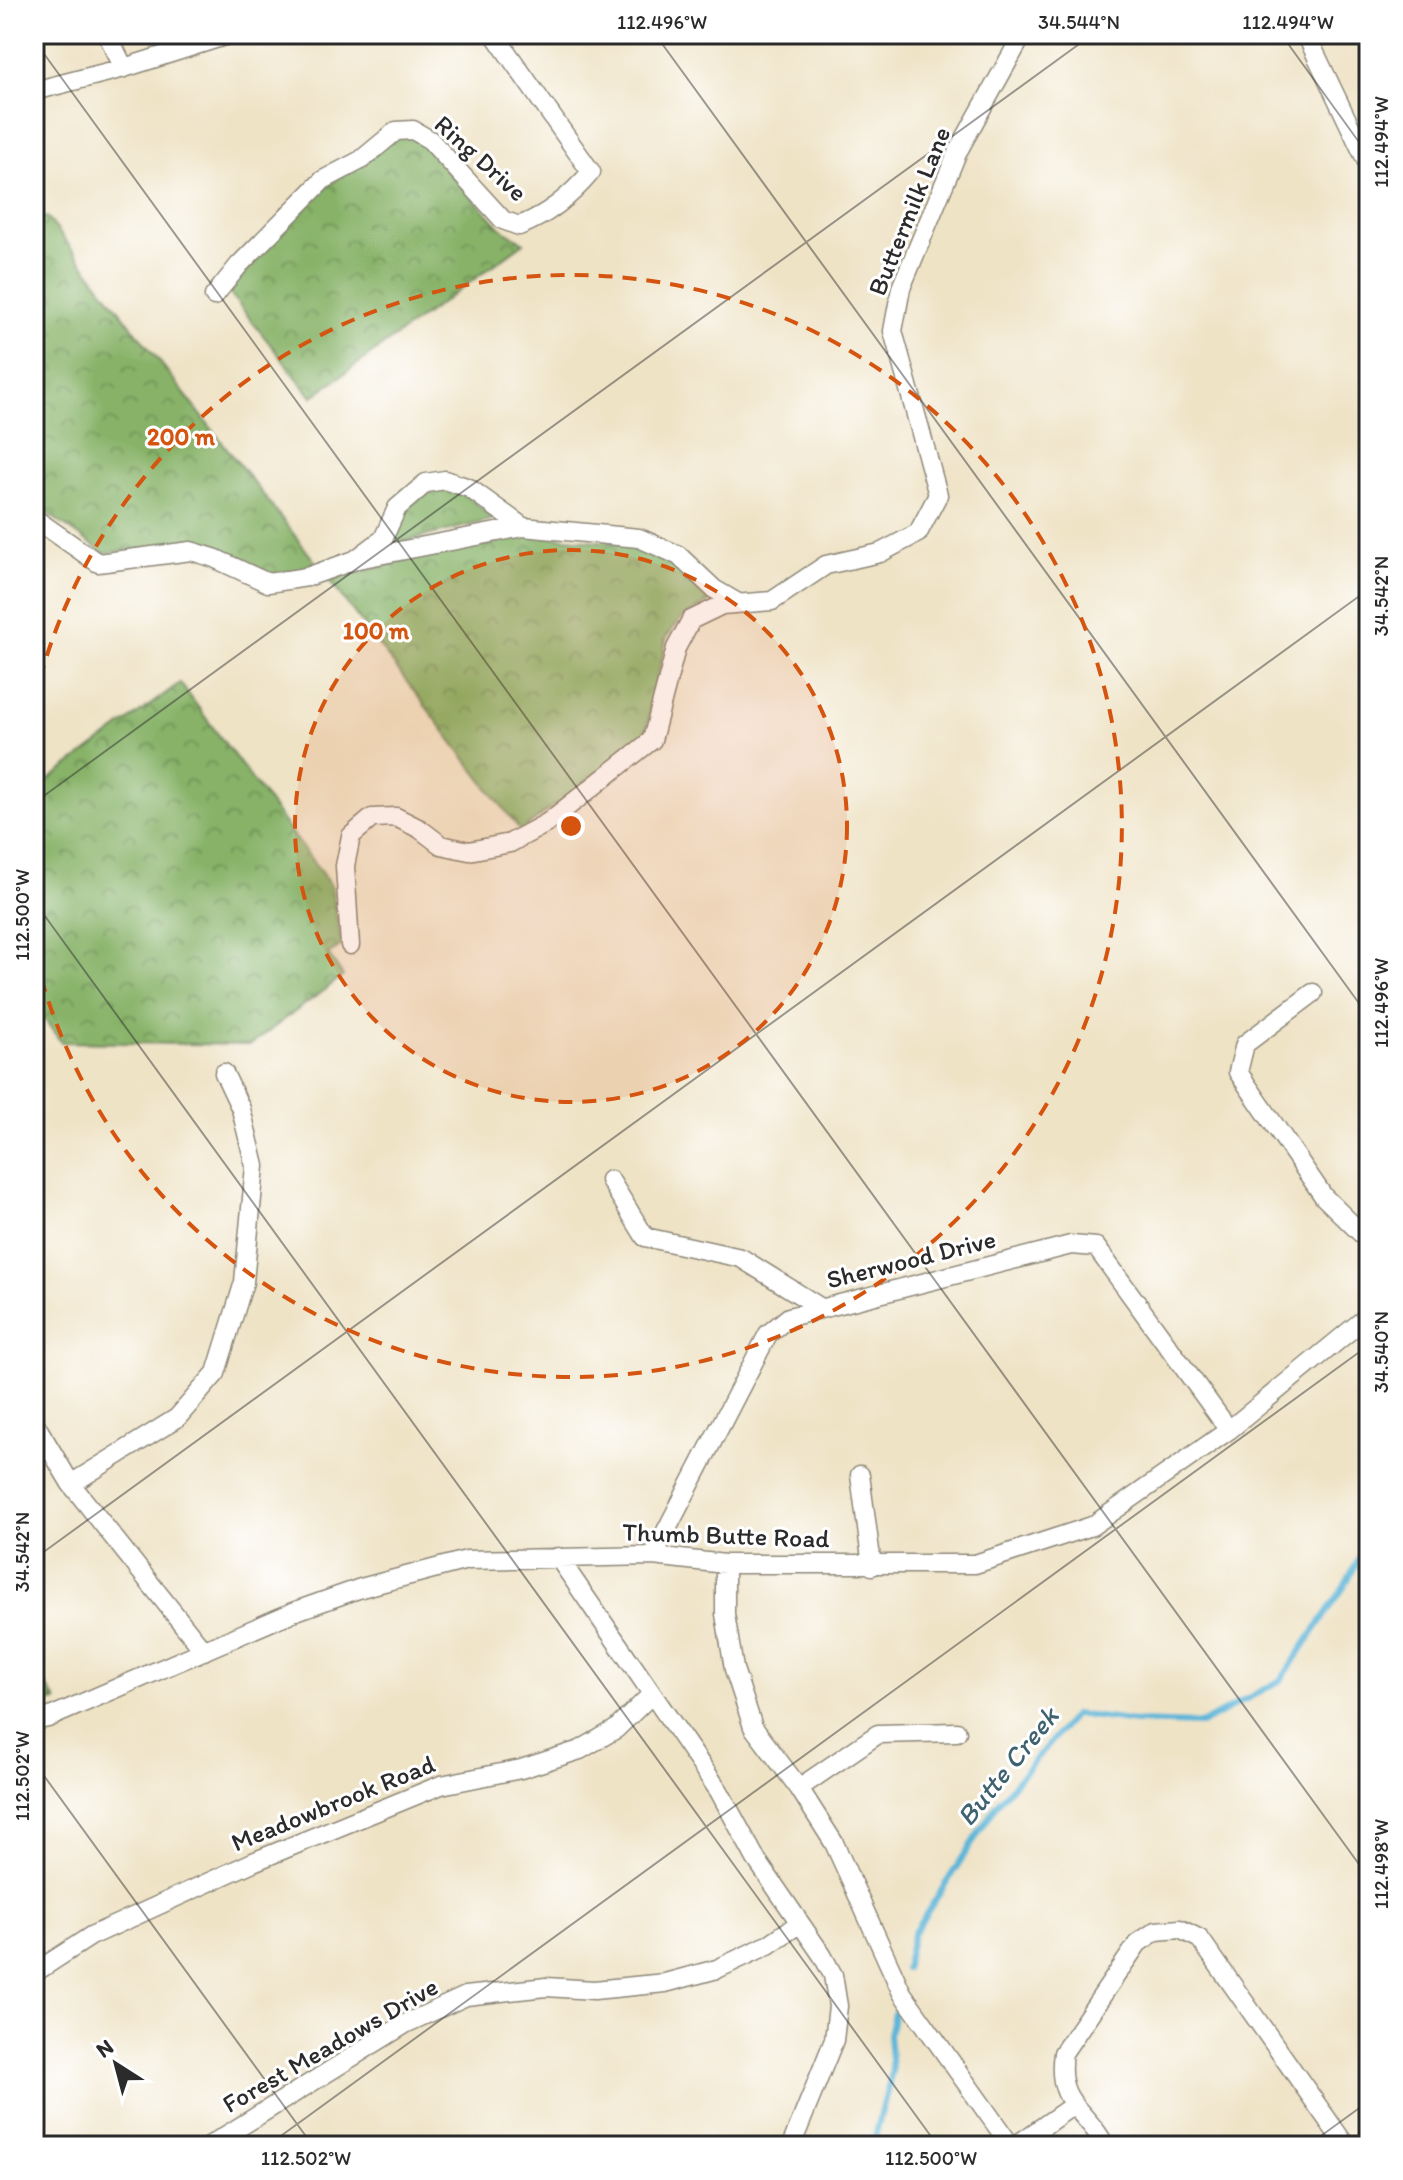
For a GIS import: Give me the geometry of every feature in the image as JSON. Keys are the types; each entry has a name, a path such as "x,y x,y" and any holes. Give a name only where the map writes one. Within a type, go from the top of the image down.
{"street":[{"path":"107,34 124,68"},
{"path":"34,91 124,68 231,34"},
{"name":"Ring Drive","path":"214,296 239,265 323,180 361,160 396,131 413,130 430,140 503,220 519,226 542,217 578,188 591,172 494,34"},
{"name":"Buttermilk Lane","path":"350,945 345,866 351,836 372,818 396,817 420,829 441,845 469,851 510,843 547,823 652,740 676,648 691,620 722,605 772,601 826,565 880,553 918,533 938,495 893,331 901,288 958,151 1023,34"},
{"path":"1306,34 1369,166"},
{"path":"355,560 383,539 397,508 426,483 445,480 469,488 523,527"},
{"path":"34,518 98,563 191,551 268,583 307,577 355,560 523,527 639,538 678,555 714,589 738,603"},
{"path":"1313,993 1245,1044 1238,1072 1324,1197 1369,1241"},
{"path":"71,1484 177,1418 216,1373 244,1282 255,1166 241,1109 224,1073"},
{"path":"610,1180 645,1237 741,1258 821,1308"},
{"name":"Sherwood Drive","path":"653,1556 768,1334 789,1317 1071,1245 1096,1247 1229,1430"},
{"name":"Thumb Butte Road","path":"34,1721 48,1718 293,1612 361,1588 467,1560 653,1556 725,1564 975,1564 1092,1526 1229,1430 1369,1315"},
{"path":"34,1422 71,1484 204,1651"},
{"path":"860,1475 872,1566"},
{"path":"558,1557 719,1791 756,1859 833,1975 838,2006 834,2040 791,2146"},
{"path":"725,1564 725,1614 734,1669 753,1727 799,1788 834,1843 902,1993 1013,2146 1072,2106"},
{"name":"Meadowbrook Road","path":"34,1973 91,1936 253,1862 441,1785 521,1769 580,1750 616,1729 652,1694"},
{"path":"799,1788 878,1734 957,1732"},
{"name":"Forest Meadows Drive","path":"209,2146 405,2024 466,1996 546,1987 594,1990 665,1983 717,1969 768,1945 800,1923"},
{"path":"1105,2146 1072,2106 1061,2071 1063,2053 1138,1943 1156,1931 1180,1929 1200,1939 1346,2146"}],"green space":[{"path":"408,136 423,145 501,228 524,243 312,397 228,291 323,189 395,138"},
{"path":"47,217 320,568 268,574 187,543 104,553 34,504 34,220"},
{"path":"460,490 494,519 390,545 402,513 428,492"},
{"path":"509,533 632,544 667,557 713,599 680,620 667,636 645,736 521,831 329,580"},
{"path":"180,683 331,886 342,945 328,954 343,976 250,1045 61,1042 34,1005 34,791"},
{"path":"34,1668 57,1701 34,1705"}],"waterway":[{"name":"Butte Creek","path":"905,1969 913,1934 1000,1800 1075,1714 1136,1722 1201,1724 1281,1680 1344,1587 1369,1540"},
{"name":"Butte Creek","path":"867,2146 875,2137 892,2072 889,2034 894,2013"}]}
